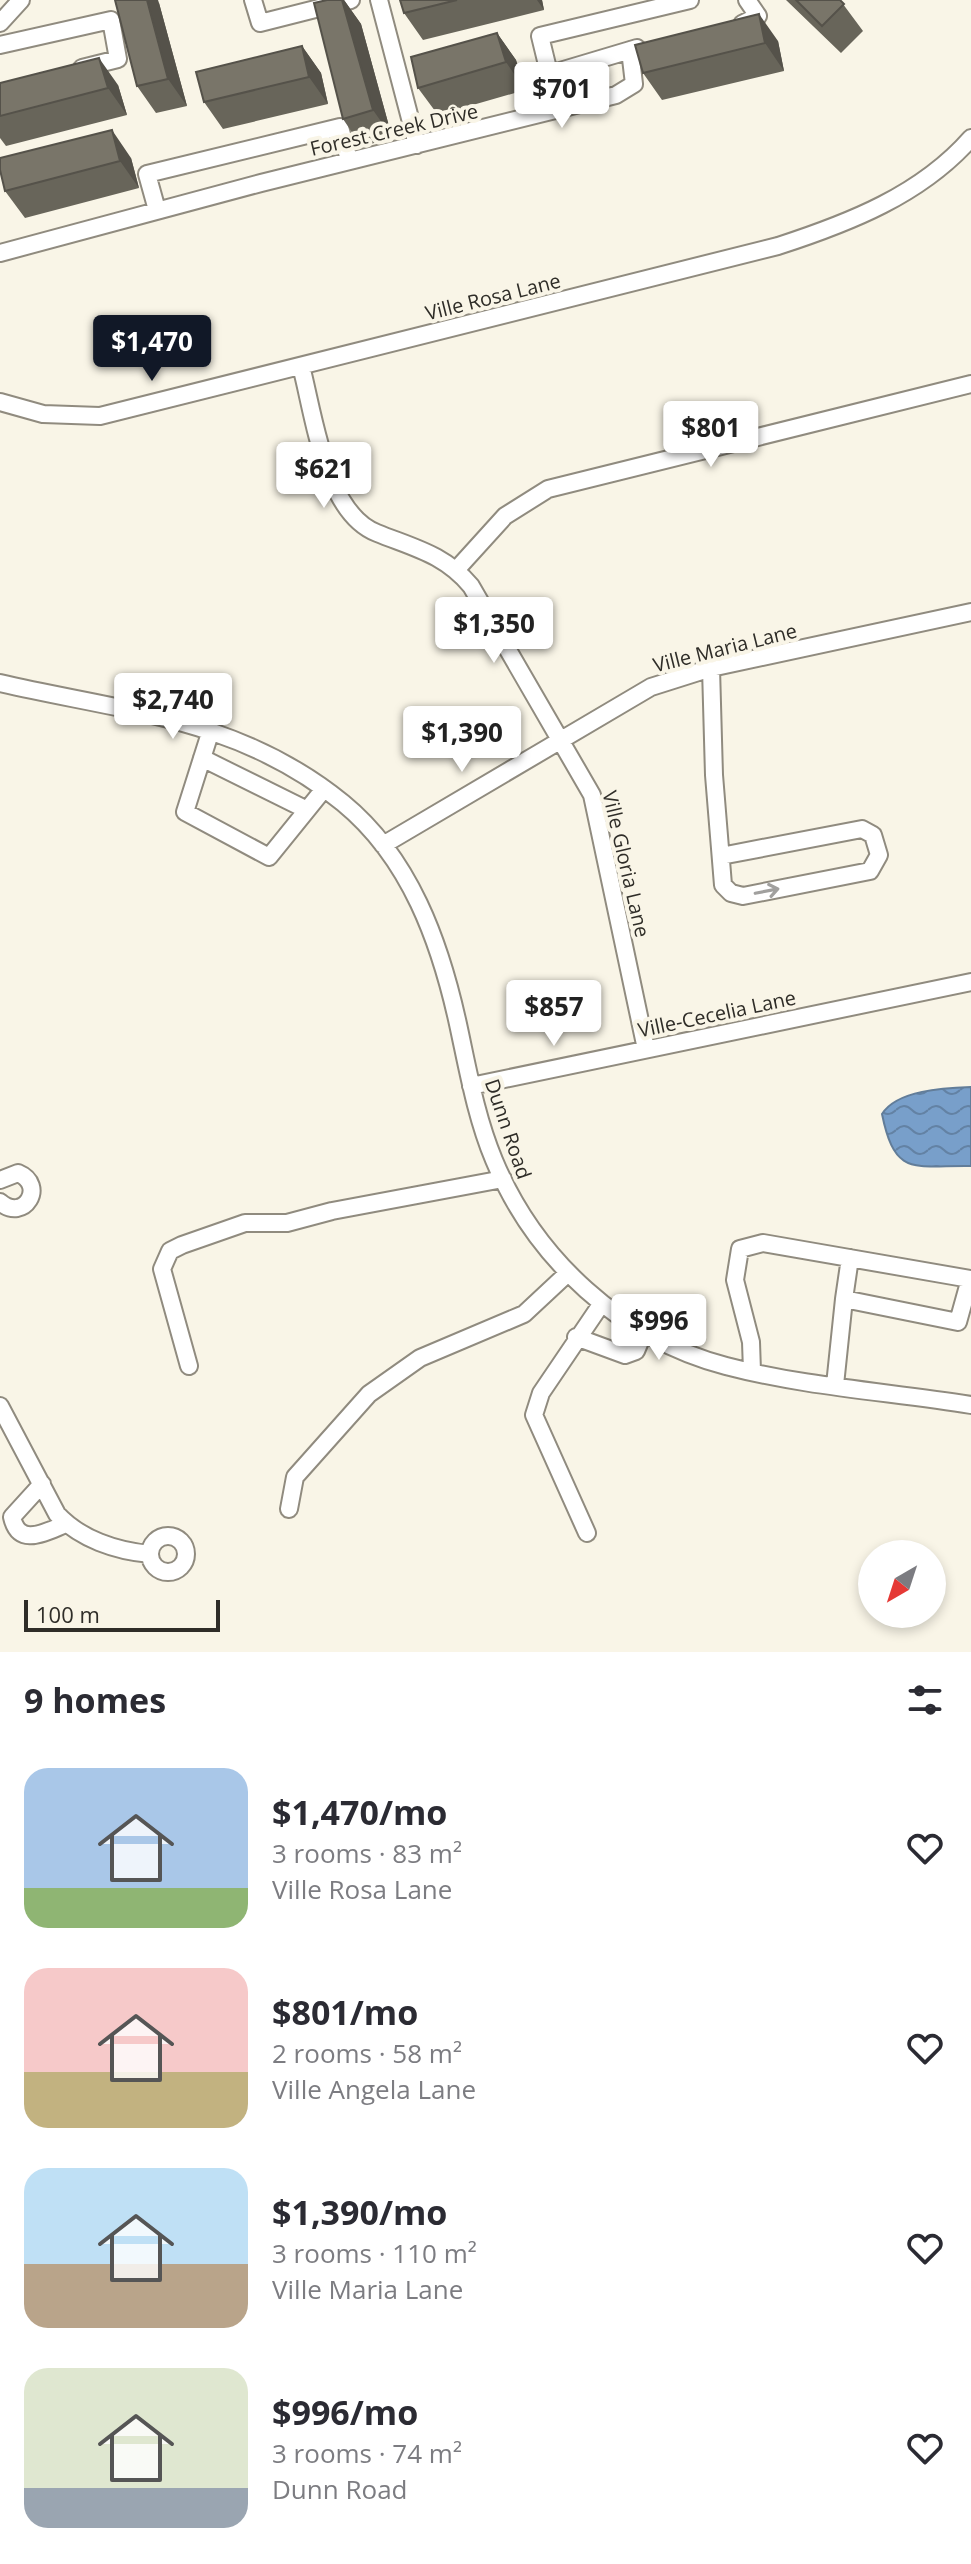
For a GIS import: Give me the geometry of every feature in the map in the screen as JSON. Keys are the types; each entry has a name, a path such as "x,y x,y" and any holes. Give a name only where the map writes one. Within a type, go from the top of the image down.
{"street":[{"path":"0,23 21,0"},
{"path":"253,0 260,23 351,0"},
{"path":"379,0 417,145"},
{"path":"558,110 540,36 690,0"},
{"path":"728,27 748,23 758,16 747,0"},
{"path":"0,45 111,20 118,59 60,73"},
{"path":"550,74 652,45"},
{"name":"Forest Creek Drive","path":"0,253 349,160 616,95 634,84 630,50"},
{"path":"157,210 147,174 340,127 349,160"},
{"name":"Ville Rosa Lane","path":"0,402 43,414 100,416 778,246 880,206 945,163 971,138"},
{"path":"945,163 971,161"},
{"name":"Ville Gloria Lane","path":"301,366 328,469 347,510 359,524 376,533 415,545 457,569 471,586 592,795 646,1049"},
{"path":"457,569 505,516 548,489 971,384"},
{"name":"Ville Maria Lane","path":"383,845 651,687 711,668 971,612"},
{"path":"711,668 721,856 723,885 731,893 743,896 870,871 879,855 873,835 862,829 721,856"},
{"name":"Dunn Road","path":"0,683 211,730 271,754 348,807 383,845 404,875 434,935 471,1086 503,1179 527,1223 568,1273 602,1303 644,1332 696,1355 752,1371 971,1405"},
{"path":"211,730 185,812 269,857 324,789"},
{"path":"202,758 307,810"},
{"name":"Ville-Cecelia Lane","path":"471,1086 971,982"},
{"path":"0,1180 18,1173 28,1179 32,1191 29,1202 19,1208 8,1208 0,1202"},
{"path":"189,1366 162,1269 170,1251 245,1223 287,1223 332,1211 503,1179"},
{"path":"752,1371 751,1342 735,1280 740,1249 763,1243 970,1279 958,1322 844,1299"},
{"path":"835,1385 850,1258"},
{"path":"289,1509 295,1477 369,1394 420,1358 524,1314 568,1273"},
{"path":"587,1533 534,1415 541,1393 576,1337 602,1303"},
{"path":"576,1337 625,1355 636,1351 644,1332"},
{"path":"0,1406 66,1524 89,1538 150,1554"},
{"path":"42,1484 12,1517 14,1525 21,1534 32,1537 66,1524"}],"water":[{"path":"971,1087 971,1166 921,1166 901,1158 893,1149 882,1114 889,1106 922,1092"}],"building":[{"path":"115,0 147,0 168,79 137,86"},
{"path":"342,0 373,110 343,119 314,3"},
{"path":"400,0 457,0 404,13"},
{"path":"796,0 840,0 844,4 822,26"},
{"path":"759,14 765,43 643,73 635,45"},
{"path":"497,33 506,62 418,88 411,57"},
{"path":"302,46 309,77 204,102 196,72"},
{"path":"99,58 108,88 0,116 0,83"},
{"path":"112,130 120,161 5,191 0,158"}]}
